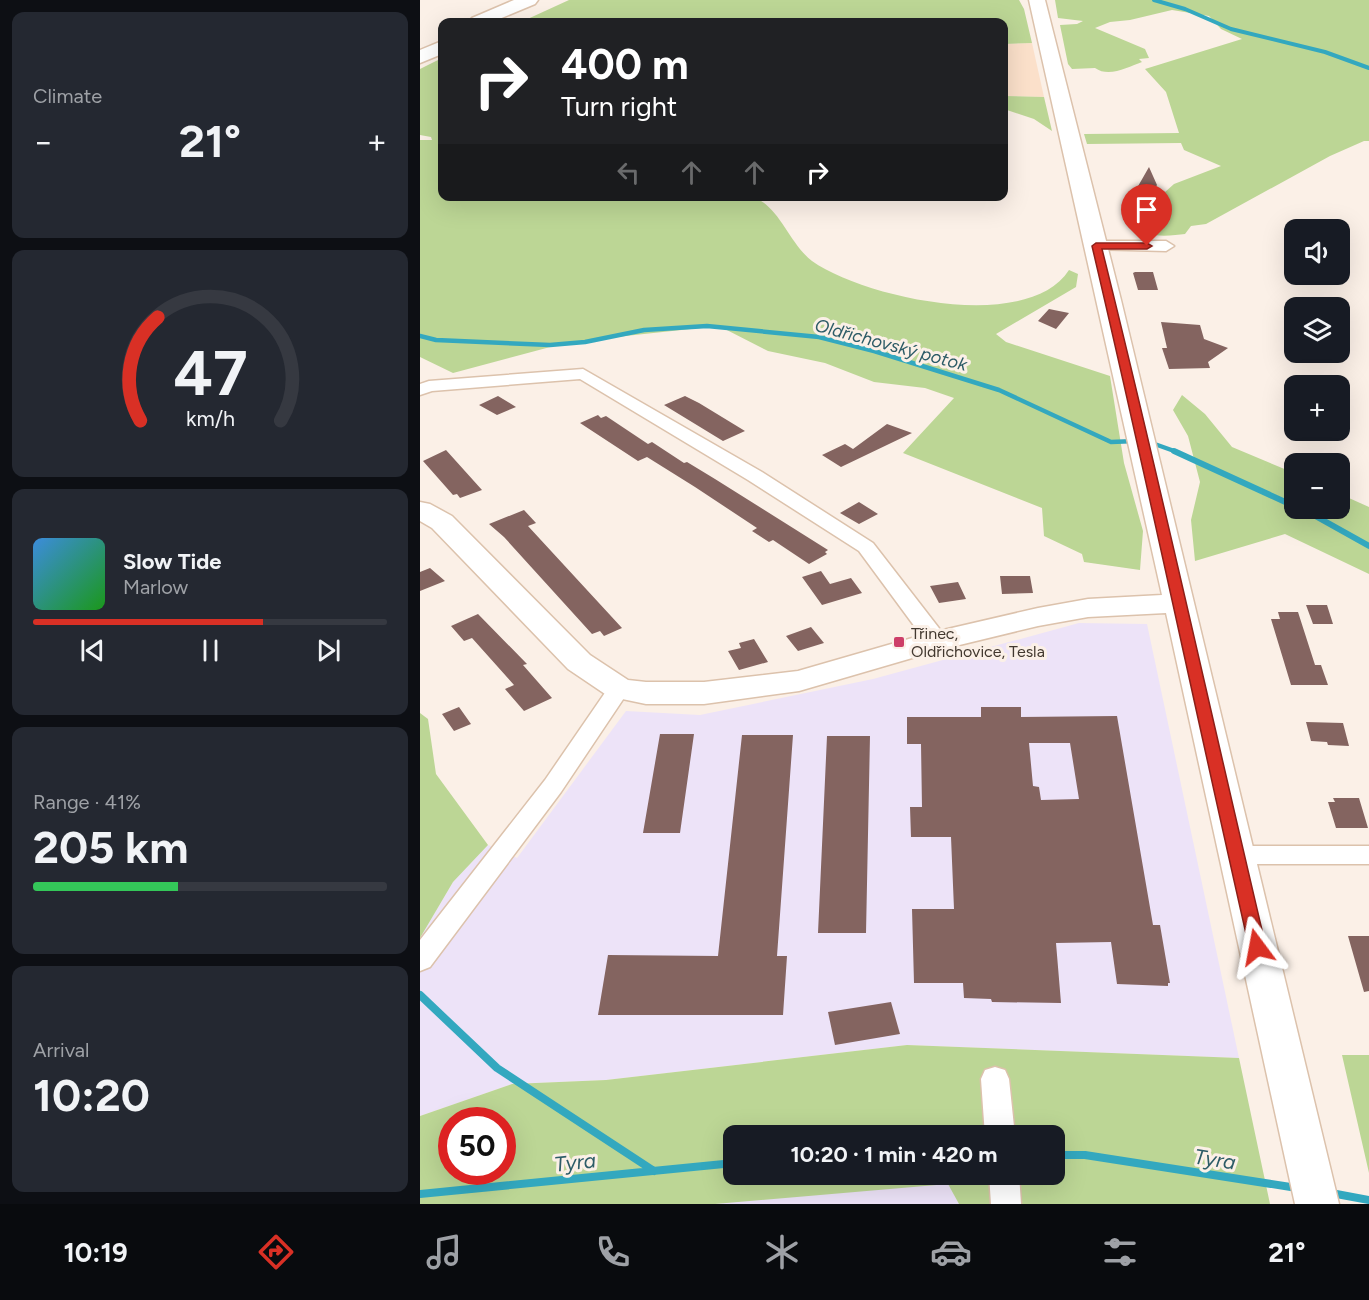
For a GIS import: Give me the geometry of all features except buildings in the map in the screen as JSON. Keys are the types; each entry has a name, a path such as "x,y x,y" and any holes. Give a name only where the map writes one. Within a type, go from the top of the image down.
{"highway":[{"path":"487,18 529,0"},
{"path":"508,18 550,0"},
{"path":"420,48 438,40"},
{"path":"420,57 438,49"}],"main road":[{"path":"1037,0 1138,416 1178,603 1317,1204"},
{"path":"420,510 442,522 579,662 619,689 646,693 704,693 799,681 937,641 1038,616 1088,608 1178,603"}],"street":[{"path":"1096,246 1166,246"},
{"path":"420,390 429,386 583,374 755,476 866,547 937,641"},
{"path":"420,960 553,786 619,689"},
{"path":"1236,855 1369,855"},
{"path":"995,1079 999,1125"}],"shaded area":[{"path":"1032,43 1044,97 1008,96 1008,44"},
{"path":"1079,623 1147,624 1239,1058 907,1045 606,1080 512,1084 446,1107 438,1107 438,1110 420,1116 420,938 453,882 488,845 517,858 626,711 700,715 873,679"},
{"path":"950,1185 959,1204 715,1204 763,1198"}],"green space":[{"path":"569,0 1019,0 1024,9 1032,43 1008,44 1008,18 530,18"},
{"path":"1055,0 1369,0 1369,141 1330,156 1206,224 1191,226 1185,234 1159,236 1140,231 1135,228 1136,218 1174,184 1221,166 1184,150 1181,143 1087,144 1084,134 1179,133 1166,92 1145,69 1242,39 1221,29 1209,16 1172,10 1130,20 1110,22 1095,28 1145,49 1149,58 1139,59 1142,62 1112,72 1095,68 1072,69 1068,64 1060,25 1077,24 1083,21 1058,18"},
{"path":"438,60 438,201 761,201 778,218 804,254 836,275 905,297 945,303 983,305 1019,301 1048,290 1069,270 1078,274 1076,287 996,334 1006,342 1110,376 1124,463 1143,531 1140,570 1084,562 1082,554 1044,536 1042,508 903,453 954,398 925,388 874,382 825,363 768,351 719,326 569,342 453,373 420,357 420,140 432,140 431,137 420,135 420,69"},
{"path":"1008,96 1044,97 1052,131 1034,119 1008,110"},
{"path":"1182,395 1205,414 1232,447 1284,469 1284,519 1350,519 1350,498 1369,507 1369,574 1285,534 1195,561 1191,520 1200,482 1188,436 1173,410"},
{"path":"420,713 428,719 436,774 488,845 453,882 420,938"},
{"path":"907,1045 1239,1058 1270,1204 959,1204 949,1185 1065,1185 1065,1125 723,1125 723,1185 936,1185 715,1204 420,1204 420,1116 438,1110 438,1185 516,1185 516,1107 446,1107 512,1084 606,1080"},
{"path":"1342,1055 1369,1055 1369,1173"}],"waterway":[{"path":"1154,0 1185,9 1231,29 1325,52 1369,68"},
{"name":"Oldřichovský potok","path":"420,336 436,340 550,345 585,342 644,330 707,326 819,337 874,351 999,390 1111,442 1136,441"},
{"name":"Oldřichovský potok","path":"1149,442 1177,452"},
{"name":"Oldřichovský potok","path":"1174,451 1284,501"},
{"name":"Oldřichovský potok","path":"1321,519 1369,546"},
{"path":"420,995 497,1068 654,1171"},
{"name":"Tyra","path":"1065,1155 1085,1155 1297,1188"},
{"name":"Tyra","path":"654,1171 723,1164"},
{"name":"Tyra","path":"420,1194 654,1171"},
{"name":"Tyra","path":"1331,1193 1369,1200"}],"place":[{"name":"Třinec, Oldřichovice, Tesla","path":"899,642"}],"route":[{"path":"1147,246 1096,246 1138,416 1178,603 1257,947"}]}
